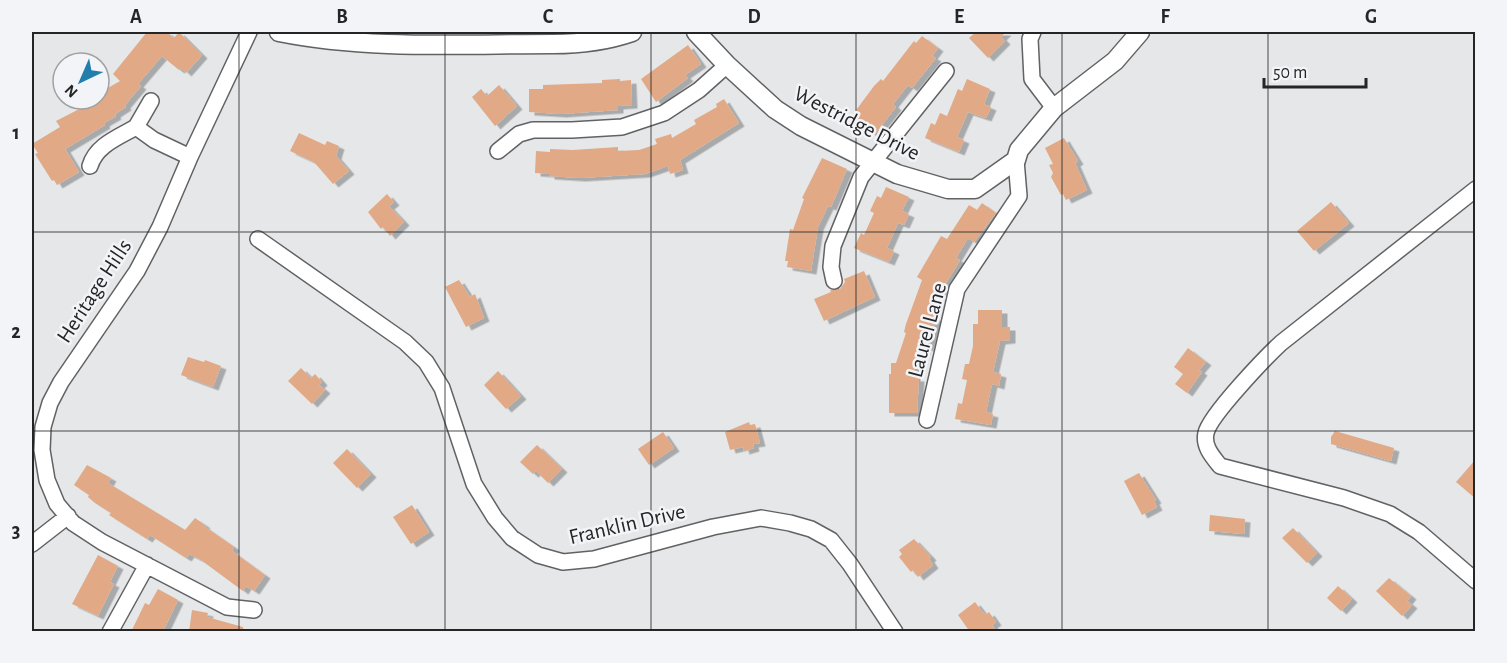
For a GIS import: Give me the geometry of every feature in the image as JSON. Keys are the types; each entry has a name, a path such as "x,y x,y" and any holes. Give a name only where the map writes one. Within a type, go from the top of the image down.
{"street":[{"name":"Heritage Hills","path":"249,32 160,227 137,271 61,382 50,403 43,427 42,450 47,480 57,504 73,523 102,542 227,607 254,610"},
{"path":"279,32 317,35 356,43 572,44 608,39 632,32"},
{"name":"Westridge Drive","path":"696,32 727,65 775,109 801,126 897,174 948,189 975,189 1016,160 1019,150 1054,108 1115,61 1140,32"},
{"path":"1033,32 1030,39 1032,79 1054,108"},
{"path":"498,151 519,134 533,130 622,127 663,113 699,90 727,65"},
{"path":"834,281 831,267 833,246 861,177 946,71"},
{"path":"90,165 95,154 106,144 136,127 151,101"},
{"path":"136,127 154,140 190,157"},
{"name":"Laurel Lane","path":"927,420 957,289 1018,196 1016,160"},
{"path":"1476,189 1281,343 1257,366 1206,432 1207,451 1220,466 1344,498 1390,514 1419,532 1476,581"},
{"name":"Franklin Drive","path":"258,239 405,342 426,362 442,388 474,484 495,518 512,538 538,555 563,562 594,559 713,527 761,518 790,523 811,529 831,540 850,564 895,632"},
{"path":"32,544 68,516"},
{"path":"110,632 147,565"}],"building":[{"path":"147,32 167,32 174,38 179,32 202,55 186,73 162,56 138,84 141,86 125,105 126,107 104,123 105,125 65,149 79,172 57,185 35,154 38,153 32,144 60,127 56,121 75,111 111,111 111,86 120,81 113,74"},
{"path":"976,32 1006,32 1001,37 1005,41 988,58 969,38"},
{"path":"922,36 938,48 932,56 936,58 912,88 908,85 893,104 896,107 874,135 851,117 874,86 881,79 883,81 914,41 916,43"},
{"path":"688,45 701,64 685,75 688,78 656,102 641,79"},
{"path":"620,79 620,81 631,80 632,105 618,106 618,110 561,114 529,112 529,89 543,89 543,85 602,83 602,80"},
{"path":"967,79 990,89 984,104 991,107 986,118 968,112 957,137 964,140 959,152 925,138 931,123 935,125 940,113 947,116 958,89 962,91"},
{"path":"499,85 517,106 495,126 472,97 481,89 487,96"},
{"path":"724,99 739,123 680,160 683,170 670,174 668,166 645,174 580,178 535,173 536,151 618,147 618,151 639,150 657,144 655,139 671,134 672,138 696,124 694,120 717,107 716,104"},
{"path":"299,133 325,145 327,141 339,146 336,156 349,171 333,184 314,162 290,151"},
{"path":"1064,138 1078,161 1075,163 1087,190 1066,200 1051,177 1053,173 1049,165 1053,164 1045,148"},
{"path":"822,158 847,169 831,207 828,206 818,227 811,271 787,267 788,261 785,261 790,229 793,230 804,199 802,198"},
{"path":"886,187 909,197 902,211 909,214 904,225 898,223 887,248 894,251 889,262 854,248 861,233 864,235 874,213 870,211 877,196 881,198"},
{"path":"387,194 394,202 389,206 404,222 390,236 383,227 381,229 368,212"},
{"path":"1331,202 1349,223 1314,251 1297,231"},
{"path":"982,203 996,213 974,242 968,238 956,258 960,260 940,293 928,348 926,347 923,355 915,352 915,378 919,378 917,413 889,413 891,363 896,363 906,333 904,332 906,324 922,280 917,277 941,236 947,239 969,205 977,210"},
{"path":"864,271 875,297 824,321 814,299 831,292 830,290 840,289 845,282 844,279"},
{"path":"459,280 470,297 475,294 484,318 466,327 445,287"},
{"path":"978,310 1002,310 1002,327 1010,327 1010,340 1000,341 993,372 1001,374 999,386 992,384 986,412 993,414 991,425 955,419 958,403 962,404 967,380 962,379 965,364 969,364 973,346 973,324 978,324"},
{"path":"1188,348 1206,362 1199,370 1202,372 1187,393 1175,384 1183,374 1174,367"},
{"path":"188,357 221,366 213,387 181,375"},
{"path":"301,368 311,378 315,374 322,382 319,385 325,390 312,404 288,381"},
{"path":"498,371 521,396 506,409 484,385"},
{"path":"749,422 750,425 755,424 760,443 753,444 754,448 744,451 743,447 730,450 725,432"},
{"path":"1335,431 1394,448 1391,461 1331,444 1331,437"},
{"path":"663,432 674,448 649,465 638,449"},
{"path":"537,445 562,469 548,483 536,471 533,474 520,462"},
{"path":"347,449 371,474 357,488 333,463"},
{"path":"1476,459 1476,499 1456,482"},
{"path":"87,465 111,478 108,483 185,530 195,518 234,547 232,551 265,575 254,591 246,586 243,591 201,560 189,554 186,558 150,535 147,539 109,515 111,513 74,485"},
{"path":"1139,473 1156,500 1154,501 1157,507 1142,515 1124,481"},
{"path":"412,505 429,532 411,544 393,517"},
{"path":"1210,515 1245,519 1244,534 1209,531"},
{"path":"1293,528 1317,553 1307,563 1282,538"},
{"path":"914,539 931,557 929,559 933,565 918,577 899,557 902,554 899,550"},
{"path":"98,555 118,566 110,582 114,584 98,616 72,604"},
{"path":"1389,578 1411,596 1407,601 1412,605 1402,616 1376,591"},
{"path":"1338,586 1352,599 1341,611 1327,598"},
{"path":"158,589 178,600 162,632 131,632 145,603 149,605"},
{"path":"975,602 985,615 989,612 996,622 992,625 997,632 970,632 958,615"},
{"path":"192,610 208,613 207,617 243,627 243,632 189,632"}]}
